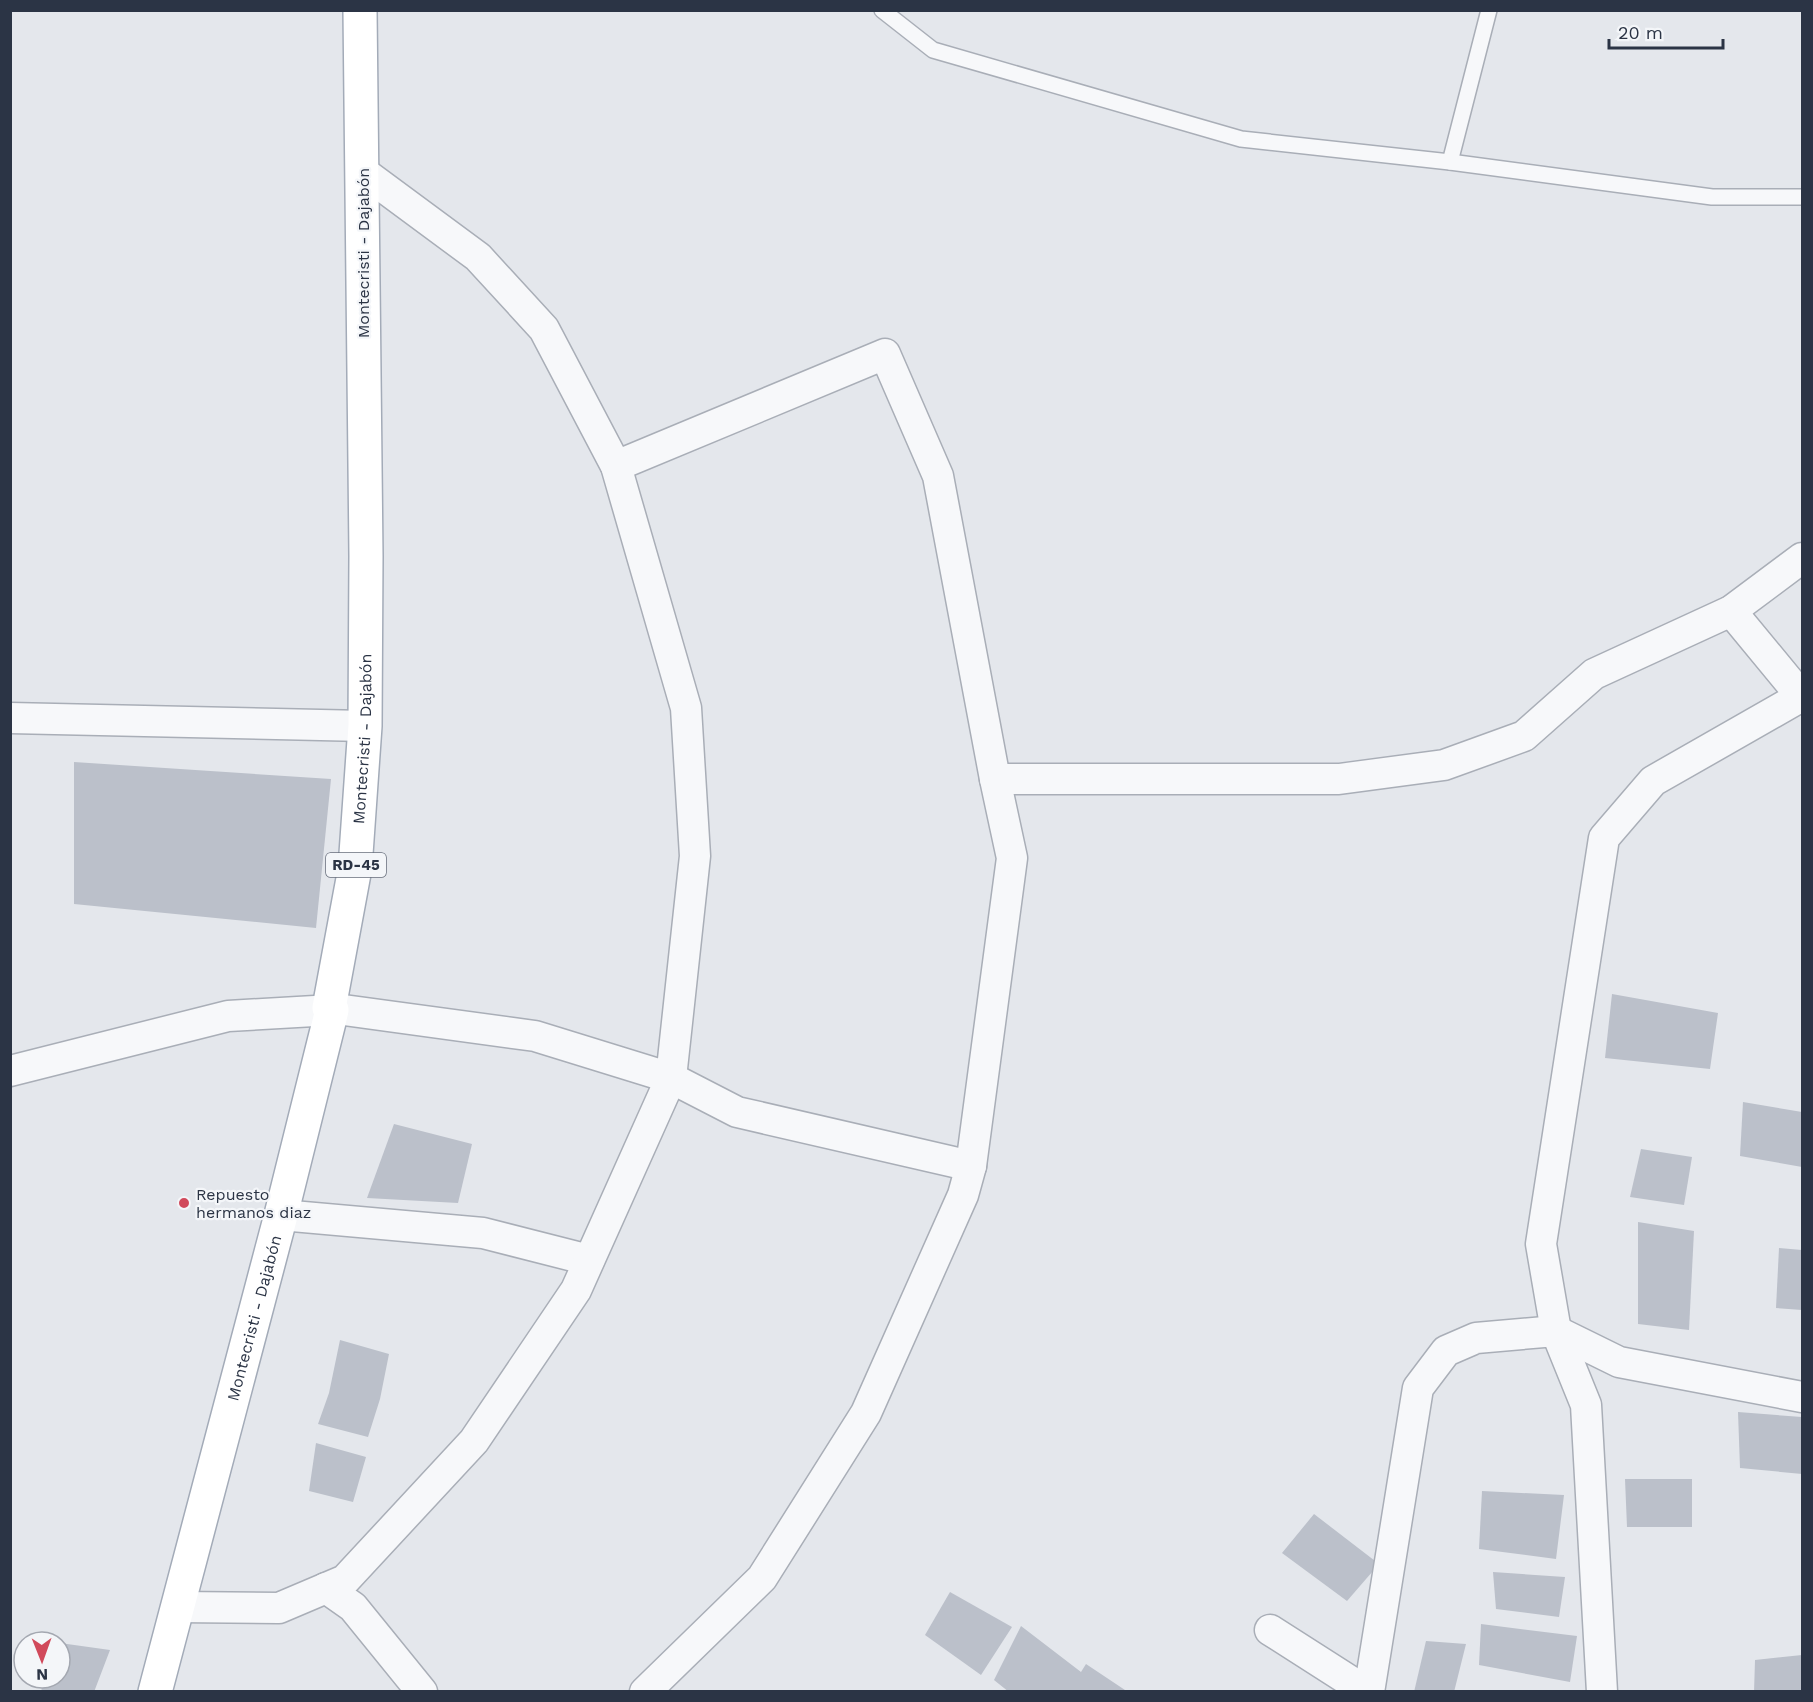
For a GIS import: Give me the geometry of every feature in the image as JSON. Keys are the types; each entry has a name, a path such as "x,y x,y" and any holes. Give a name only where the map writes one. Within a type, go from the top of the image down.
{"main road":[{"name":"Montecristi - Dajabón","path":"155,1692 280,1215 331,1009 356,868 365,726 363,172 360,10"}],"street":[{"path":"177,1607 279,1608 345,1580 474,1441 576,1290 671,1078 695,856 686,708 616,466 544,329 478,257 363,172"},
{"path":"616,466 885,354 938,476 1012,858 971,1166 963,1195 866,1413 762,1578 645,1692"},
{"path":"995,779 1340,779 1444,765 1524,736 1594,674 1731,611 1803,558"},
{"path":"1602,1692 1586,1405 1556,1331 1541,1244 1604,838 1653,781 1802,697 1731,611"},
{"path":"10,717 365,726"},
{"path":"10,1071 228,1016 331,1009 535,1036 671,1078 737,1113 971,1166"},
{"path":"280,1215 483,1233 589,1260"},
{"path":"1270,1630 1368,1692 1418,1388 1446,1351 1476,1338 1556,1331 1619,1362 1803,1397"},
{"path":"326,1588 353,1607 422,1692"}],"lane":[{"path":"882,10 933,50 1241,139 1450,162 1712,197 1803,197"},
{"path":"1450,162 1489,10"}],"building":[{"path":"74,762 331,779 316,928 74,904"},
{"path":"1612,994 1718,1013 1710,1069 1605,1058"},
{"path":"1743,1102 1802,1112 1802,1167 1740,1156"},
{"path":"394,1124 472,1144 458,1203 367,1198"},
{"path":"1641,1149 1692,1157 1684,1205 1630,1197"},
{"path":"1638,1222 1694,1231 1689,1330 1638,1324"},
{"path":"1779,1248 1802,1250 1802,1310 1776,1308"},
{"path":"340,1340 389,1354 380,1399 368,1437 318,1424 329,1393"},
{"path":"1738,1412 1802,1417 1802,1474 1740,1468"},
{"path":"316,1443 366,1457 353,1502 309,1491"},
{"path":"1625,1479 1692,1479 1692,1527 1627,1527"},
{"path":"1482,1491 1564,1495 1556,1559 1479,1549"},
{"path":"1314,1514 1379,1564 1347,1601 1282,1553"},
{"path":"1493,1572 1565,1577 1559,1617 1496,1609"},
{"path":"950,1592 1012,1627 981,1675 925,1635"},
{"path":"1481,1624 1577,1636 1570,1682 1479,1665"},
{"path":"1021,1626 1081,1672 1086,1664 1128,1692 1009,1692 994,1680"},
{"path":"1426,1641 1466,1644 1454,1692 1414,1692"},
{"path":"72,1645 110,1650 94,1692 41,1692 41,1690 72,1690"},
{"path":"1802,1655 1802,1692 1754,1692 1755,1660"}],"place":[{"name":"Repuesto hermanos diaz","path":"184,1203"}]}
